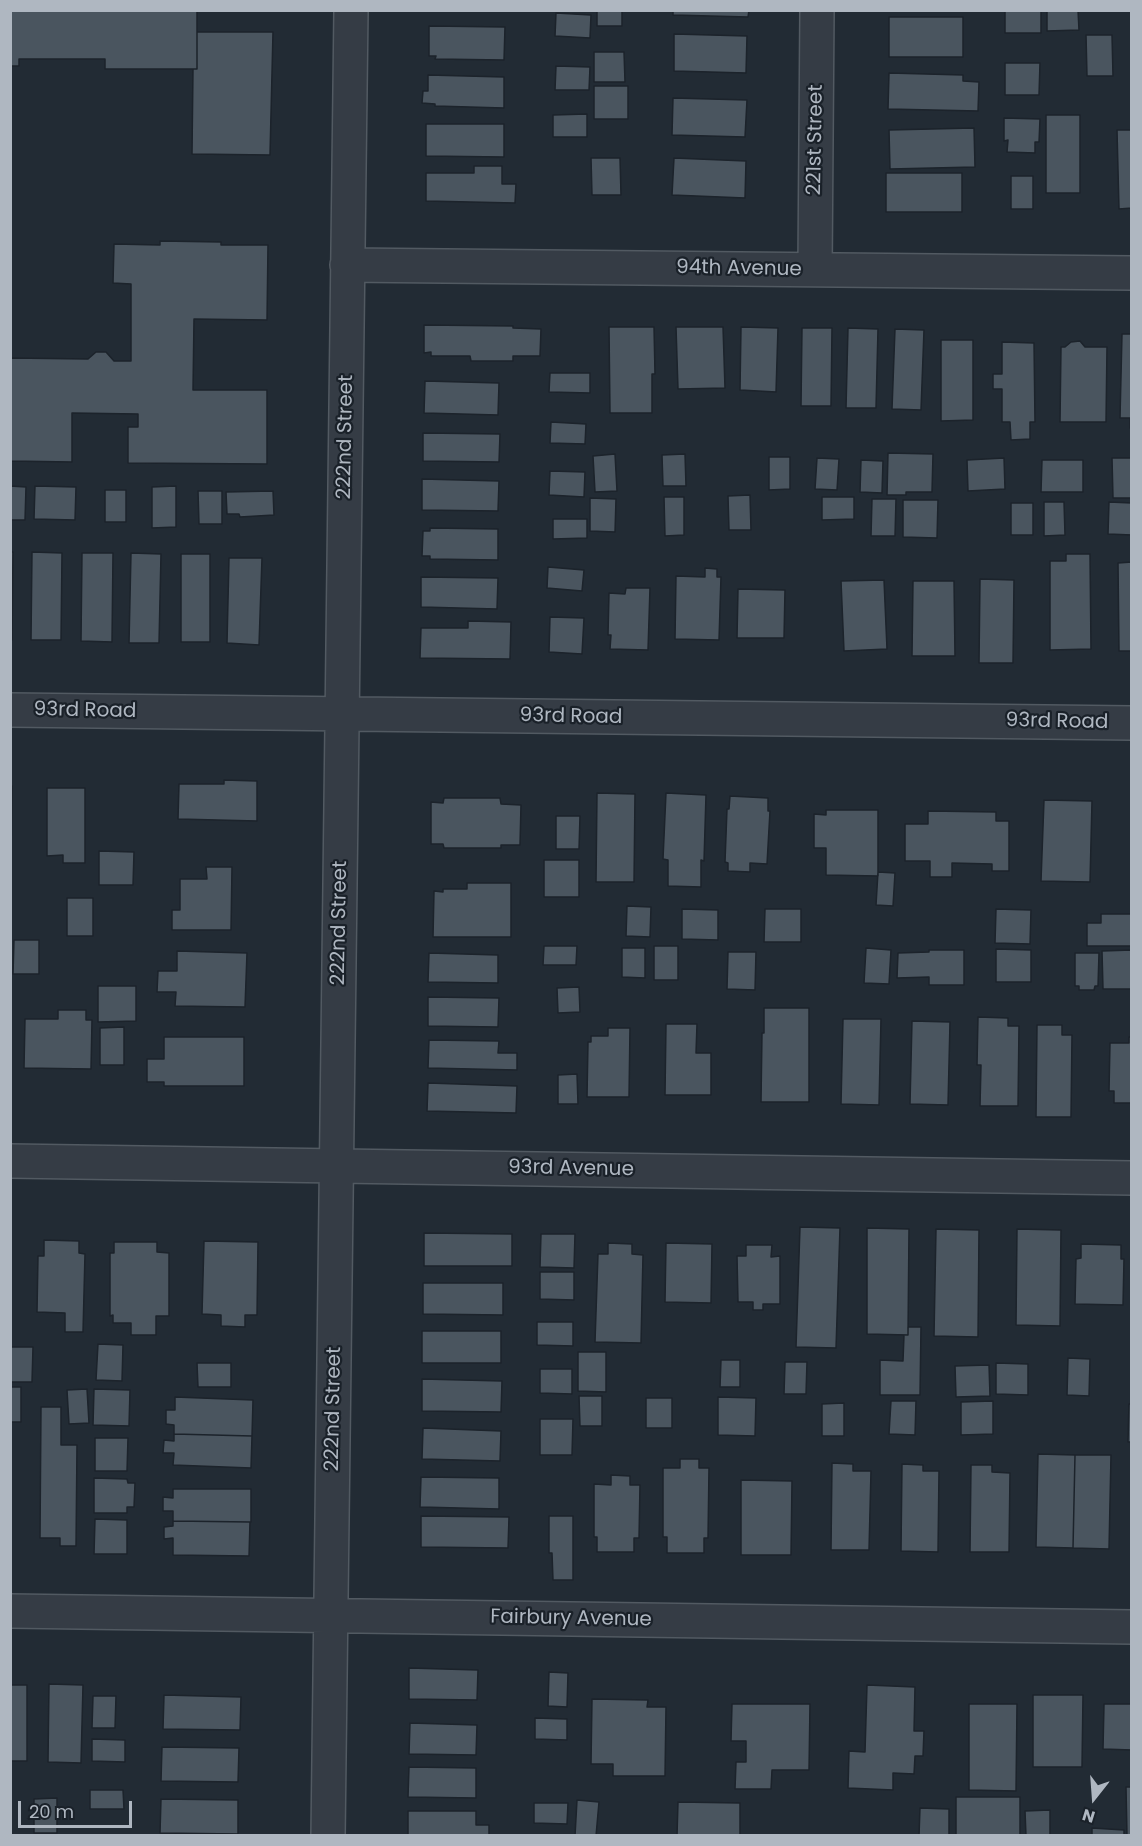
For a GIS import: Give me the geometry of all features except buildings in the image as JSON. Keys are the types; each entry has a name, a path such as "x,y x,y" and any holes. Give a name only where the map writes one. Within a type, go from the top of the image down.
{"street":[{"name":"222nd Street","path":"328,1836 351,10"},
{"name":"221st Street","path":"815,270 817,10"},
{"name":"94th Avenue","path":"347,264 1131,273"},
{"name":"93rd Road","path":"10,710 1131,723"},
{"name":"93rd Avenue","path":"10,1161 1131,1178"},
{"name":"Fairbury Avenue","path":"10,1611 1131,1627"}]}
